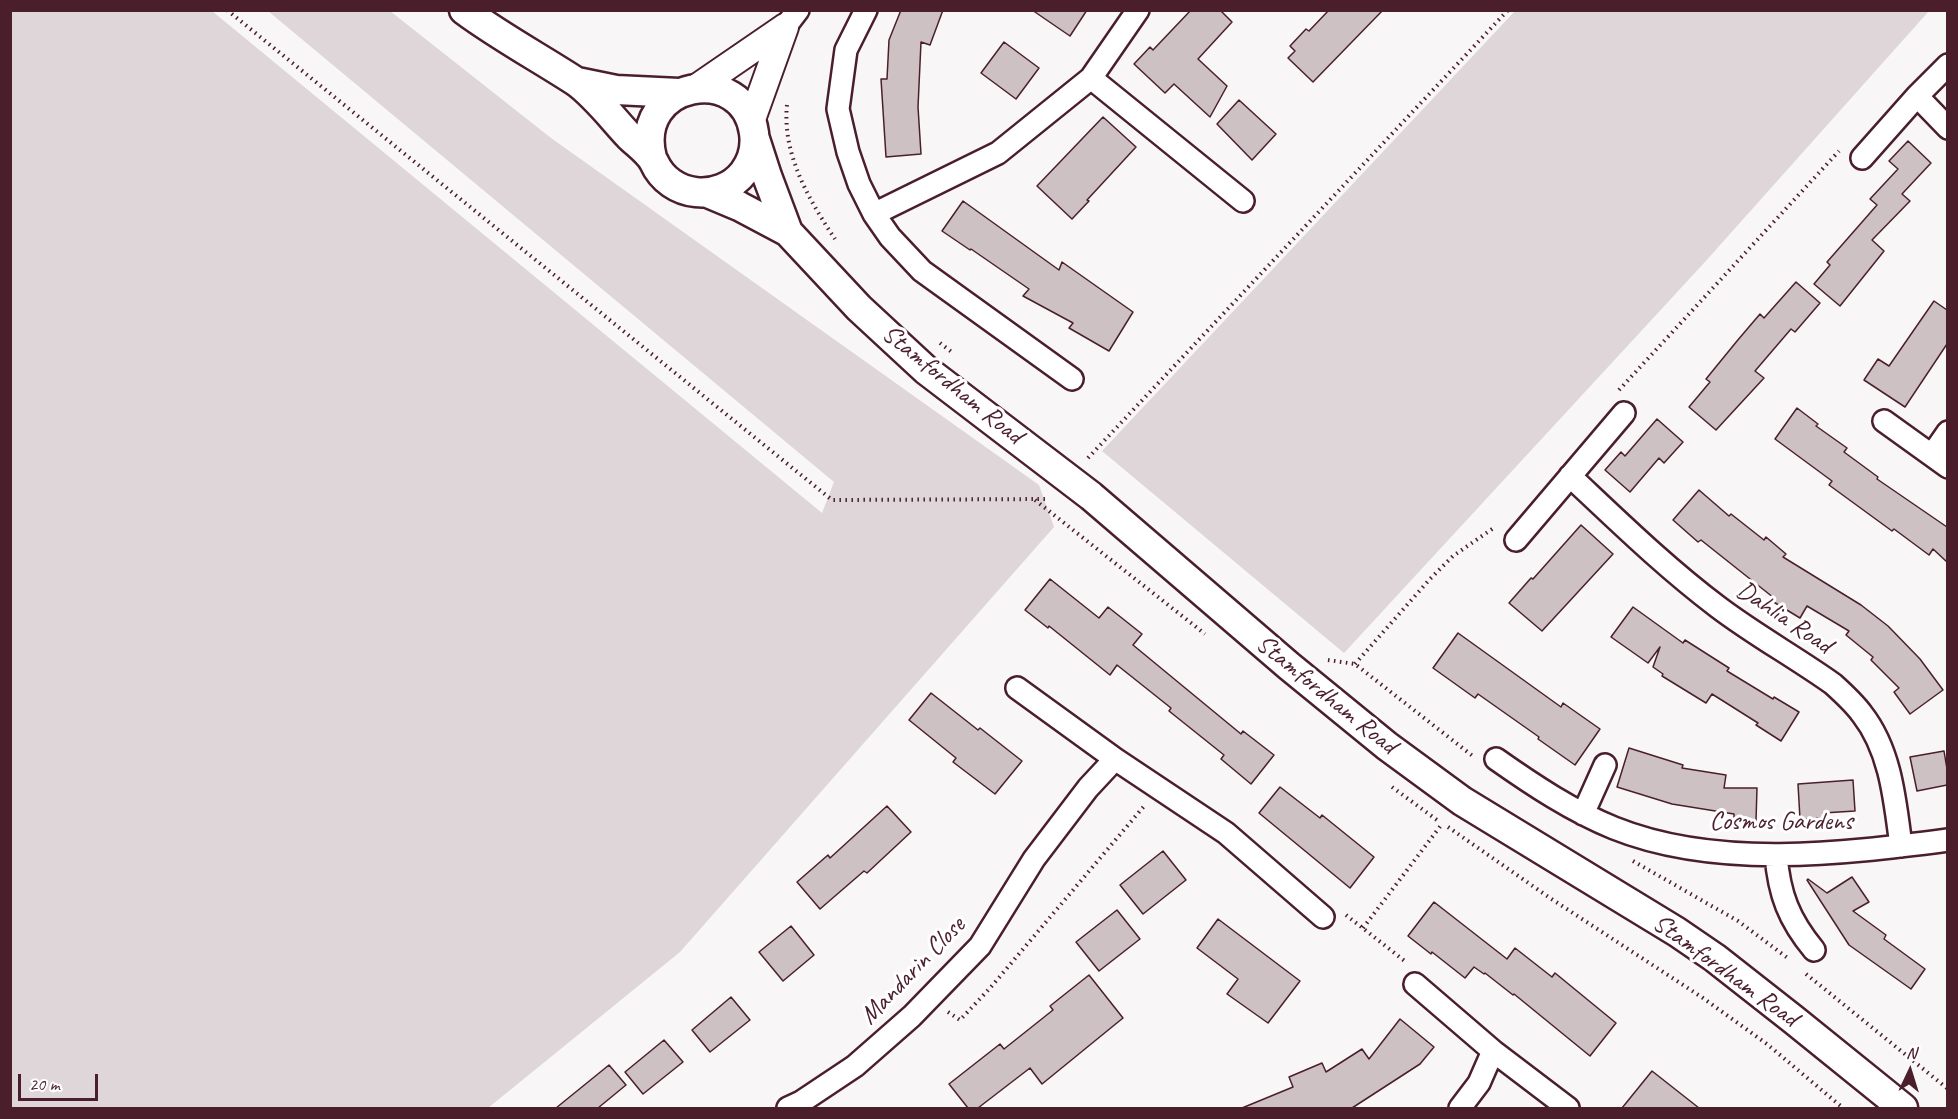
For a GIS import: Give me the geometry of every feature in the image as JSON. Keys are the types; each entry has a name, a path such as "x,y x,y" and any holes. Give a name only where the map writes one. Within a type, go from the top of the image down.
{"main road":[{"name":"Stamfordham Road","path":"464,10 515,45 577,82 652,158 661,174 674,185 691,192 708,193 739,206 788,232 859,308 926,370 1083,472 1289,666 1418,770 1503,827 1677,932 1715,958 1903,1108"},
{"name":"Stamfordham Road","path":"577,82 616,90 713,89 729,95 742,107 753,130 766,176 788,232"},
{"path":"652,158 649,141 651,124 660,108 672,97 688,90"},
{"path":"708,193 725,188 745,171 752,155 753,130"}],"street":[{"path":"866,10 846,50 838,109 848,152 859,184 874,214 890,237 922,271 1072,379"},
{"path":"874,214 998,153 1091,78 1138,10"},
{"path":"688,90 791,19"},
{"path":"753,130 791,19"},
{"path":"1862,158 1947,65"},
{"path":"1091,78 1243,201"},
{"path":"1917,96 1947,128"},
{"path":"1516,540 1624,413"},
{"path":"1884,421 1940,461 1947,432"},
{"name":"Dahlia Road","path":"1570,476 1640,542 1719,608 1833,684 1849,699 1873,730 1888,769 1901,846"},
{"path":"1017,688 1115,759 1226,833 1323,917"},
{"name":"Mandarin Close","path":"798,1106 855,1066 912,1016 980,946 1034,859 1088,788 1115,759"},
{"name":"Cosmos Gardens","path":"1486,759 1584,814 1616,829 1691,848 1776,855 1815,854 1947,840"},
{"path":"1584,814 1605,765"},
{"path":"1776,855 1778,876 1787,909 1802,936 1814,950"},
{"path":"1415,984 1493,1051 1568,1108"},
{"path":"1460,1108 1479,1083 1493,1051"}],"path":[{"path":"227,10 832,500 1035,500 1096,466"},
{"path":"1083,472 1508,10"},
{"path":"787,104 787,128 793,160 812,202 841,246"},
{"path":"1618,390 1846,143"},
{"path":"936,339 961,359"},
{"path":"1355,664 1453,556 1499,524"},
{"path":"1321,655 1328,661 1355,664 1486,759"},
{"path":"929,999 960,1020 991,987 1159,788"},
{"path":"1363,928 1442,824"},
{"path":"1624,856 1738,921 1792,962"},
{"path":"1323,917 1343,912 1414,968 1415,984"},
{"path":"1799,968 1947,1089"}],"shaded area":[{"path":"10,11 212,11 822,513 834,482 268,11 390,11 551,138 1039,485 1054,527 680,952 488,1108 11,1108"},
{"path":"1515,11 1929,11 1704,263 1344,653 1102,451"}],"building":[{"path":"901,10 943,10 930,45 921,42 918,107 921,154 886,157 881,79 887,79 889,40"},
{"path":"1032,10 1087,10 1070,36"},
{"path":"1191,10 1220,10 1232,22 1198,59 1227,86 1210,117 1174,84 1165,93 1134,64 1150,47 1153,50"},
{"path":"1329,10 1383,10 1313,82 1288,58 1295,51 1290,46 1306,29 1309,31"},
{"path":"1004,42 1039,68 1016,99 981,73"},
{"path":"1239,100 1276,134 1252,160 1217,124"},
{"path":"1103,117 1136,147 1072,219 1037,186"},
{"path":"1908,141 1931,163 1902,194 1910,201 1872,240 1884,251 1840,306 1814,284 1830,265 1827,262 1877,205 1870,199 1898,169 1889,161"},
{"path":"963,201 1059,270 1062,262 1133,312 1109,351 1069,328 1073,323 1023,296 1029,289 942,231"},
{"path":"1796,282 1820,303 1795,332 1791,329 1755,371 1764,378 1716,430 1689,407 1710,382 1706,379 1760,314 1764,318"},
{"path":"1934,301 1947,310 1947,344 1905,407 1864,380 1878,359 1889,366"},
{"path":"1797,408 1818,424 1816,426 1847,448 1844,452 1878,477 1877,479 1947,527 1947,562 1933,549 1929,555 1894,529 1892,531 1829,485 1832,481 1775,439"},
{"path":"1657,419 1683,442 1664,463 1659,458 1630,492 1605,470 1621,452 1625,456"},
{"path":"1699,490 1729,516 1731,514 1764,540 1766,537 1786,554 1783,557 1861,605 1888,626 1920,659 1943,690 1910,714 1894,692 1899,688 1871,660 1873,657 1846,635 1849,631 1807,606 1800,618 1772,601 1774,598 1701,540 1698,542 1673,520"},
{"path":"1581,525 1613,554 1542,631 1509,603"},
{"path":"1050,579 1099,618 1108,607 1142,634 1133,645 1241,734 1243,731 1274,755 1251,784 1221,759 1224,755 1169,711 1171,708 1117,665 1110,675 1049,626 1048,628 1025,610"},
{"path":"1633,607 1683,643 1685,640 1729,668 1727,671 1799,712 1781,741 1756,725 1758,723 1712,694 1706,703 1662,676 1663,674 1653,667 1660,647 1648,663 1611,637"},
{"path":"1458,633 1561,707 1563,703 1600,729 1575,765 1478,694 1475,698 1433,668"},
{"path":"931,693 1022,761 995,794 953,762 956,758 909,720"},
{"path":"1629,748 1683,765 1682,768 1726,775 1724,788 1757,788 1756,821 1734,820 1734,814 1672,804 1617,787"},
{"path":"1944,751 1947,785 1917,791 1910,757"},
{"path":"1853,780 1855,811 1823,813 1823,818 1800,819 1798,784"},
{"path":"1280,787 1320,818 1322,815 1374,857 1350,888 1259,813"},
{"path":"887,806 911,832 867,873 864,871 820,909 797,882 828,855 830,858"},
{"path":"1163,851 1186,880 1143,914 1120,885"},
{"path":"1852,877 1869,902 1853,911 1886,935 1884,939 1925,969 1911,989 1849,945 1807,880 1827,893"},
{"path":"1434,902 1507,959 1515,948 1552,977 1555,973 1616,1023 1590,1056 1485,973 1474,967 1465,978 1408,936"},
{"path":"1117,910 1140,939 1099,971 1076,942"},
{"path":"1218,919 1300,981 1268,1023 1227,994 1238,979 1197,948"},
{"path":"791,926 814,955 783,981 759,952"},
{"path":"1089,975 1123,1018 1042,1084 1030,1068 978,1108 968,1108 949,1084 1000,1044 1004,1049 1053,1010 1050,1006"},
{"path":"731,997 750,1020 710,1052 692,1030"},
{"path":"1400,1019 1434,1047 1420,1064 1352,1108 1242,1108 1293,1087 1289,1077 1322,1063 1326,1072 1362,1049 1369,1059"},
{"path":"664,1040 683,1062 643,1094 625,1072"},
{"path":"609,1065 626,1085 598,1108 556,1108"},
{"path":"1652,1071 1699,1108 1622,1108"}]}
